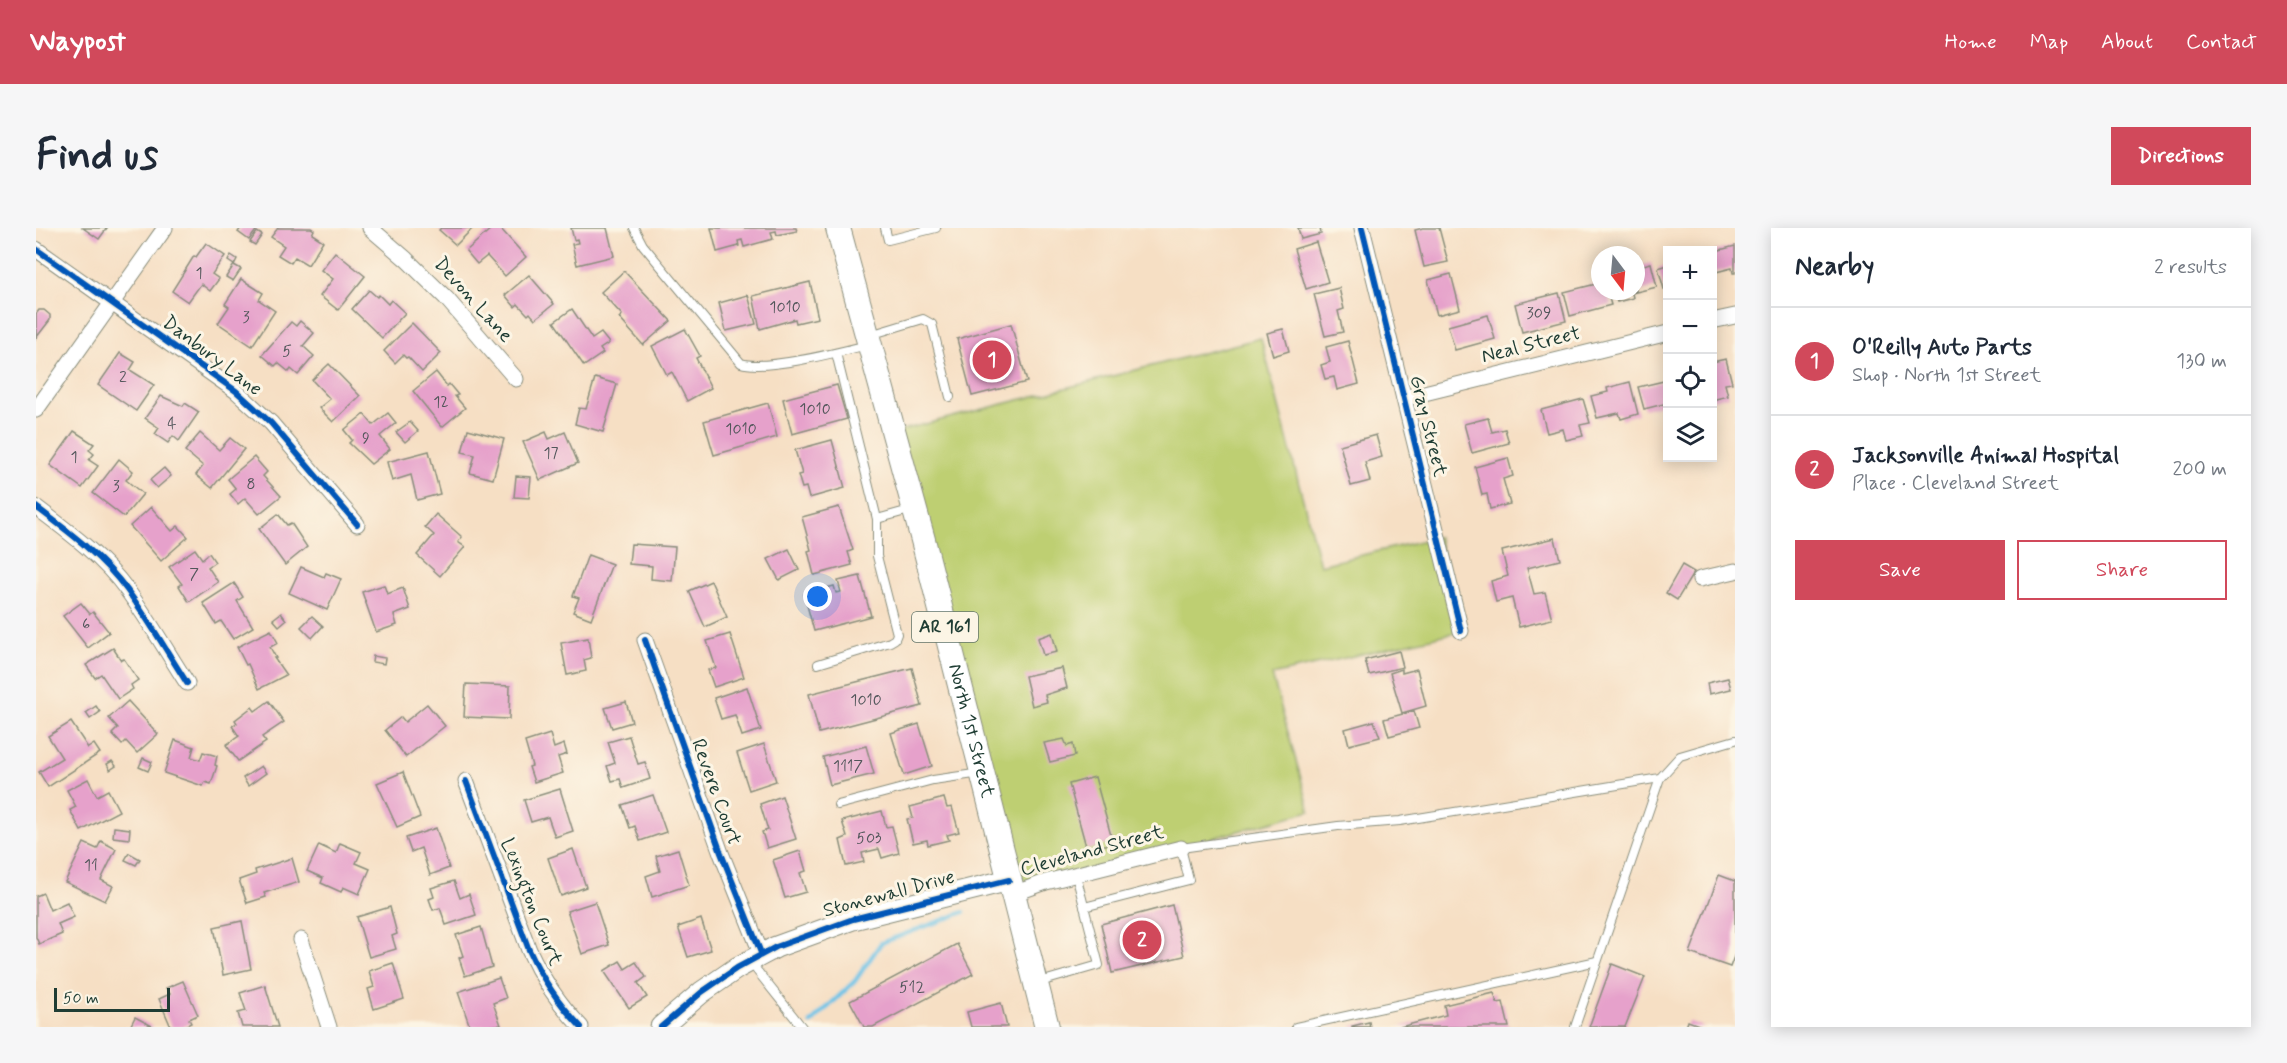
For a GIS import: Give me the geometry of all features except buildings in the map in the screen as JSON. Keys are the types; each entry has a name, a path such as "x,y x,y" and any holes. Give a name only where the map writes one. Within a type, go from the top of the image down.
{"main road":[{"name":"North 1st Street","path":"838,228 914,508 1047,1027"}],"street":[{"path":"36,410 165,228"},
{"name":"Devon Lane","path":"370,228 446,298 516,379"},
{"name":"Gray Street","path":"1362,228 1461,632"},
{"name":"Danbury Lane","path":"36,249 236,391 257,410 357,524"},
{"path":"1717,320 1735,316"},
{"name":"Neal Street","path":"1404,398 1663,334"},
{"path":"36,507 96,555 127,589 187,682"},
{"path":"1700,579 1735,571"},
{"name":"Revere Court","path":"645,640 721,853 755,957"},
{"name":"Lexington Court","path":"466,781 529,950 557,1000 581,1027"},
{"name":"Cleveland Street","path":"1011,887 1076,875 1181,848"},
{"name":"Stonewall Drive","path":"661,1027 702,992 755,957 822,929 852,919 1011,887"},
{"path":"301,940 329,1027"}],"lane":[{"path":"634,228 643,245 741,363 751,366 770,365 836,352 923,319 932,324 950,397"},
{"path":"885,228 888,240 936,228"},
{"path":"818,664 890,642 897,634 878,556 877,519 836,352"},
{"path":"877,519 914,508"},
{"path":"1575,1027 1660,778 1680,756 1735,740"},
{"path":"838,805 933,780 982,773"},
{"path":"1084,907 1189,880 1181,848 1338,826 1400,821 1660,778"},
{"path":"1036,983 1098,965 1076,875"},
{"path":"755,957 802,1027"},
{"path":"1296,1027 1598,961"}],"green space":[{"path":"1261,338 1320,565 1438,537 1461,631 1272,675 1310,811 1013,894 894,432"}],"waterway":[{"path":"811,1023 855,981 881,943 964,912"}],"cycle path":[{"path":"1362,228 1461,631"},
{"path":"36,249 236,391 271,423 357,524"},
{"path":"36,507 85,546 118,578 187,683"},
{"path":"645,640 721,853 761,953"},
{"path":"466,781 529,950 552,991 581,1027"},
{"path":"661,1027 702,992 737,968 776,947 853,919 1009,880"}],"place":[{"name":"O'Reilly Auto Parts","path":"992,360"},
{"name":"Jacksonville Animal Hospital","path":"1142,940"}]}
